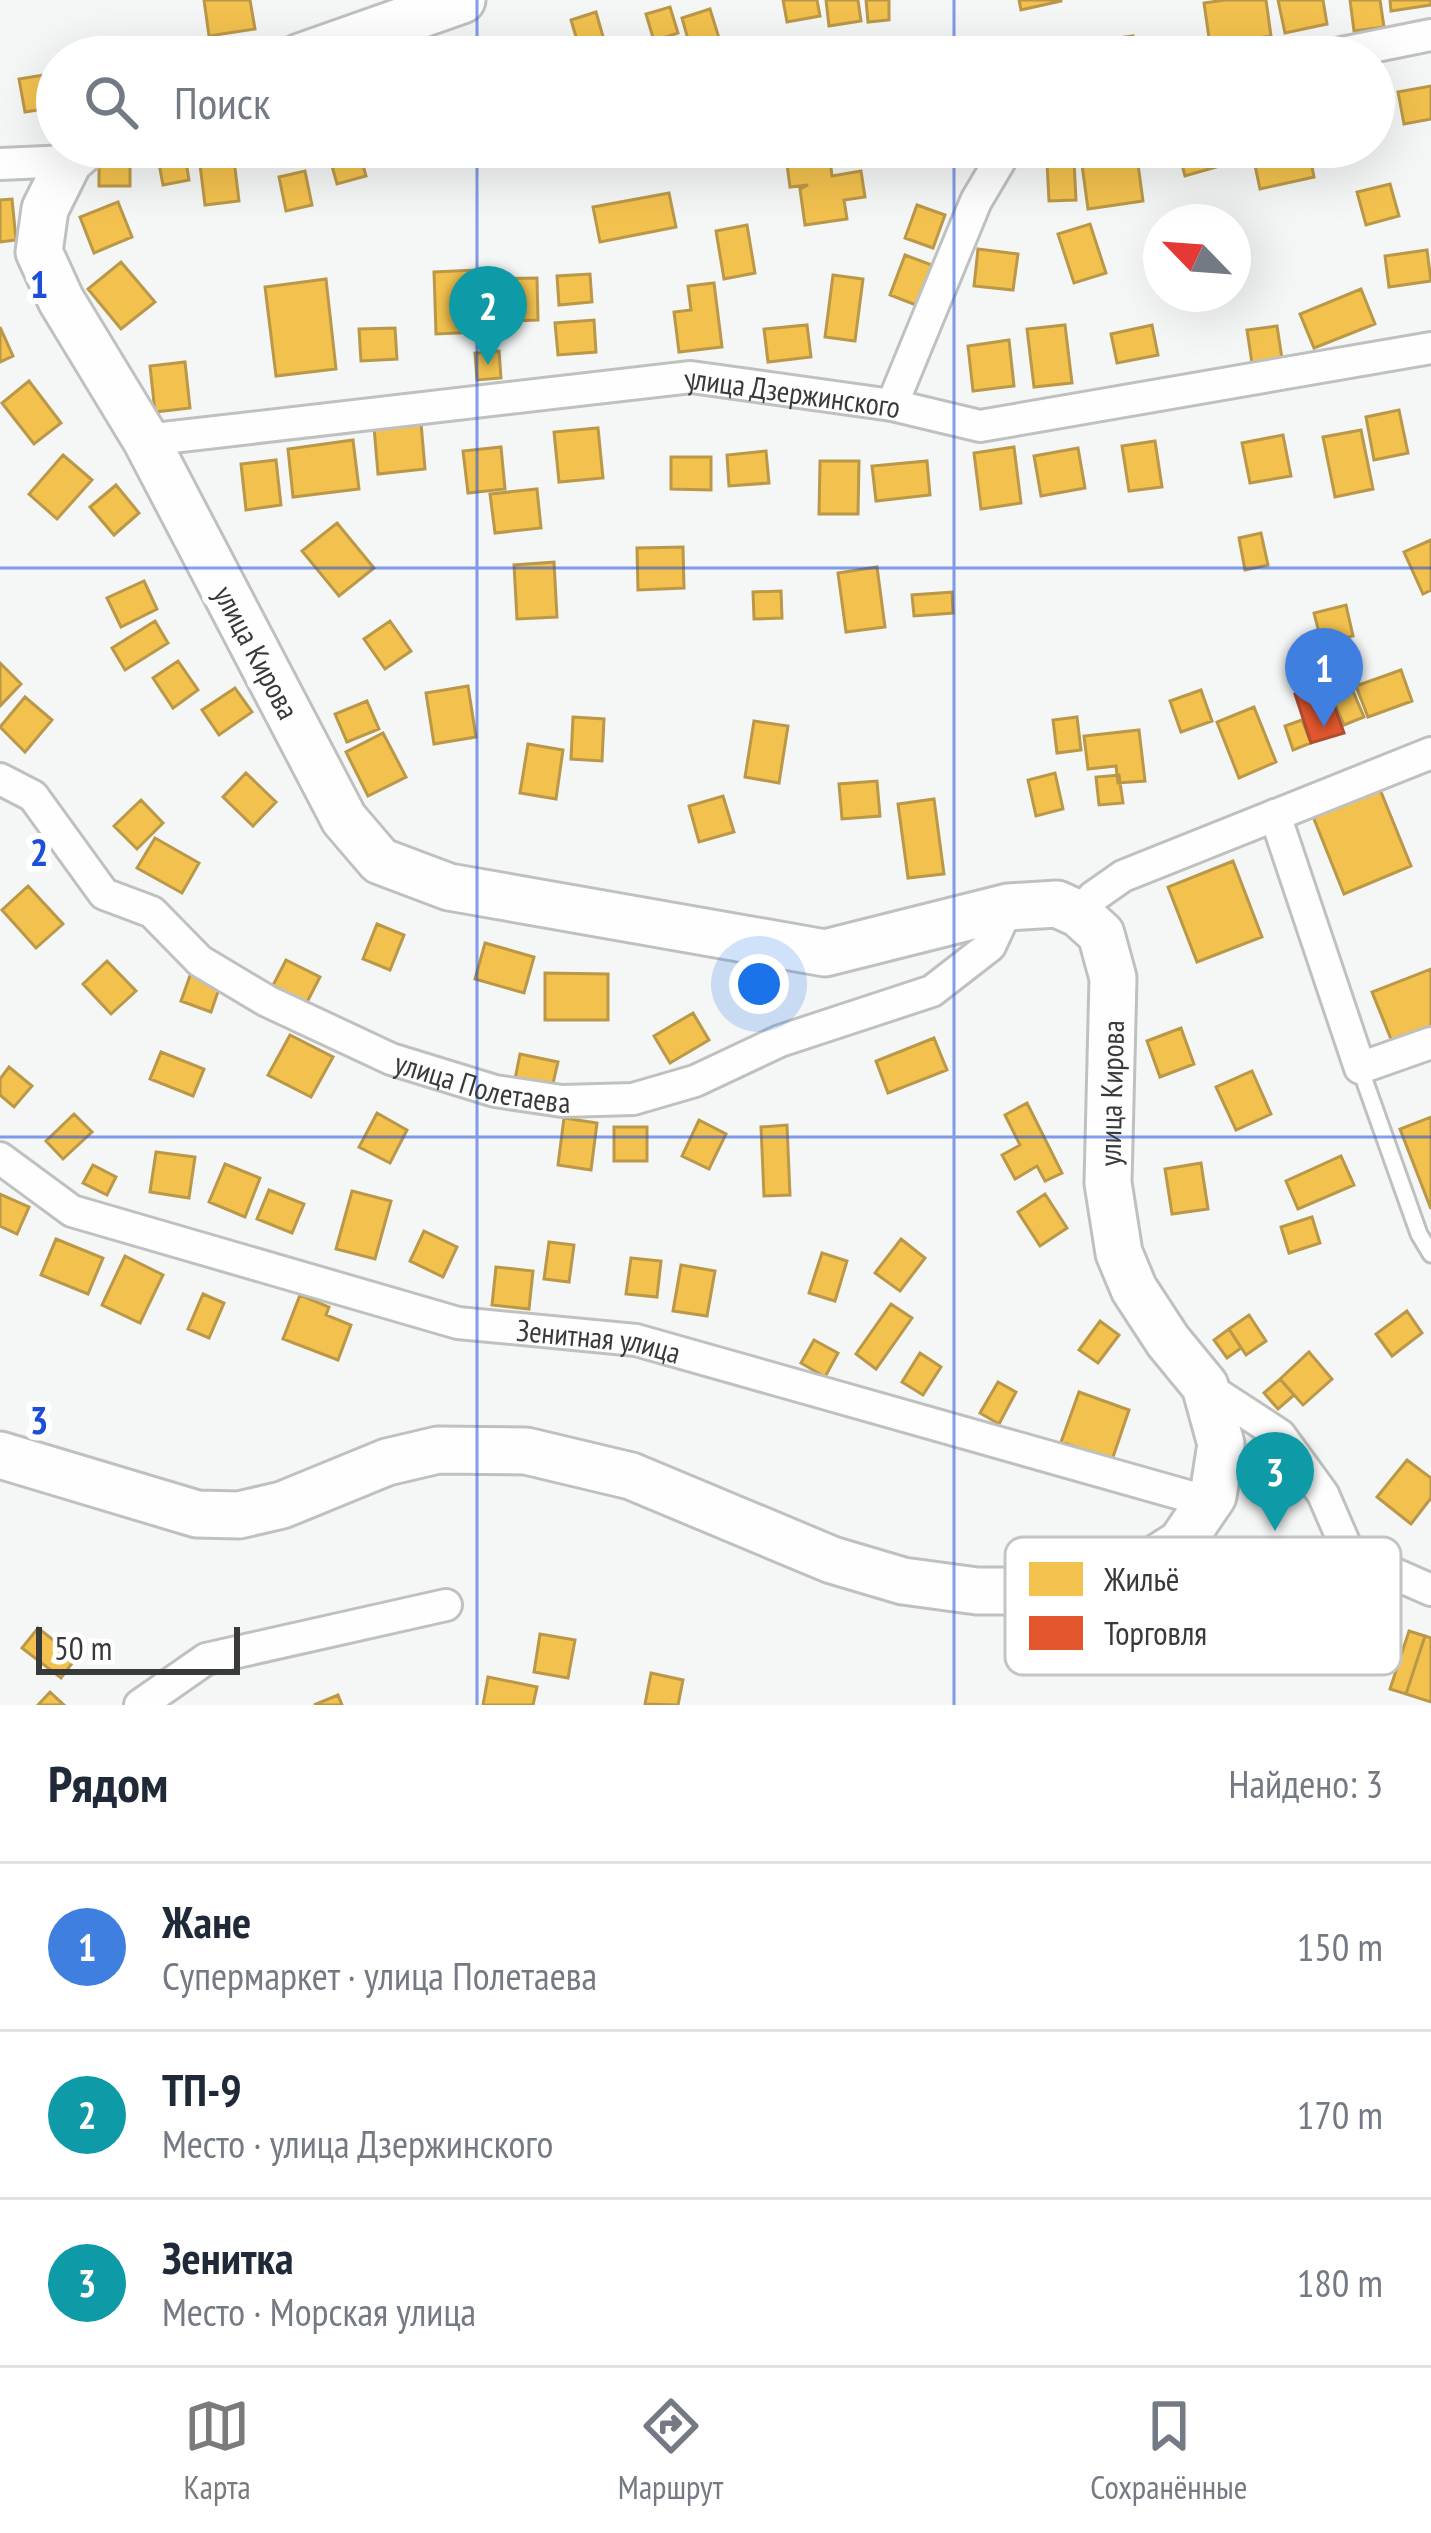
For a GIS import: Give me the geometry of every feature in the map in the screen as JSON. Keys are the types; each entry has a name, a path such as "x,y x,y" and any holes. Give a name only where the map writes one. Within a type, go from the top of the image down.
{"main road":[{"path":"360,36 462,0"},
{"name":"улица Кирова","path":"68,168 45,209 39,252 61,300 146,440 344,819 380,860 449,887 825,953 1008,908 1057,904 1079,914 1101,934 1113,978 1108,1183 1119,1253 1134,1289 1205,1386 1221,1444 1213,1496 1186,1537"},
{"name":"улица Кирова","path":"0,1455 197,1514 239,1515 282,1505 387,1462 438,1450 526,1450 631,1476 832,1560 903,1581 1005,1591"}],"street":[{"path":"1395,42 1431,35"},
{"path":"0,164 36,159"},
{"path":"892,405 976,201 996,168"},
{"name":"улица Дзержинского","path":"146,440 692,377 892,405 980,426 1431,348"},
{"path":"1079,914 1123,875 1431,752"},
{"name":"улица Полетаева","path":"0,778 33,796 104,894 152,912 200,961 267,1000 391,1059 495,1091 562,1101 633,1099 695,1082 780,1041 932,991 990,946 1008,908"},
{"path":"1275,815 1360,1068 1431,1043"},
{"name":"Зенитная улица","path":"0,1158 72,1211 458,1323 636,1340 1208,1502"},
{"path":"1205,1386 1280,1435 1323,1494 1342,1537"},
{"path":"1401,1576 1431,1589"},
{"path":"140,1705 206,1659 446,1605"}],"lane":[{"path":"1360,1068 1429,1245"}],"building: Жильё":[{"path":"204,0 250,0 255,29 209,36"},
{"path":"783,0 817,0 820,16 787,22"},
{"path":"826,0 858,0 861,21 829,26"},
{"path":"866,0 889,0 889,20 868,22"},
{"path":"1019,0 1061,0 1061,1 1021,10"},
{"path":"1266,0 1271,36 1209,36 1204,3"},
{"path":"1278,0 1323,0 1327,24 1285,33"},
{"path":"1350,0 1380,0 1384,27 1354,31"},
{"path":"1390,0 1431,0 1431,5 1391,11"},
{"path":"670,7 678,33 653,36 646,14"},
{"path":"710,9 718,36 687,36 682,18"},
{"path":"596,12 603,36 576,36 571,20"},
{"path":"36,76 36,110 25,112 19,79"},
{"path":"1431,86 1431,119 1404,124 1398,92"},
{"path":"99,168 130,168 130,186 99,186"},
{"path":"160,168 187,168 189,180 163,185"},
{"path":"200,168 235,168 239,201 205,205"},
{"path":"333,168 364,168 366,176 337,184"},
{"path":"787,168 831,168 832,176 861,171 865,197 844,200 847,219 805,225 800,189 808,185 790,187"},
{"path":"1047,168 1074,168 1076,200 1049,201"},
{"path":"1082,168 1138,168 1143,201 1088,209"},
{"path":"1183,168 1213,168 1185,176"},
{"path":"1256,168 1312,168 1314,177 1260,189"},
{"path":"305,171 312,205 286,211 279,177"},
{"path":"1390,184 1399,216 1366,225 1357,192"},
{"path":"669,193 676,227 600,242 593,207"},
{"path":"12,199 16,240 0,242 0,200"},
{"path":"118,202 132,237 94,253 80,217"},
{"path":"917,205 945,215 933,248 905,238"},
{"path":"1090,224 1106,273 1074,283 1058,234"},
{"path":"747,225 755,273 724,279 716,231"},
{"path":"978,249 1018,254 1013,290 974,286"},
{"path":"1427,250 1431,281 1389,287 1385,256"},
{"path":"905,255 932,265 916,305 890,295"},
{"path":"121,262 155,302 121,329 88,289"},
{"path":"476,270 478,332 436,334 434,272"},
{"path":"590,274 592,302 559,305 557,276"},
{"path":"833,275 863,279 855,341 825,337"},
{"path":"537,278 538,320 483,322 482,279"},
{"path":"326,279 336,369 276,376 265,287"},
{"path":"714,283 722,347 679,352 674,312 691,310 688,286"},
{"path":"1361,289 1375,324 1314,348 1300,314"},
{"path":"594,320 596,352 558,355 555,323"},
{"path":"807,325 811,357 768,362 764,329"},
{"path":"1065,325 1072,383 1034,387 1027,329"},
{"path":"1152,325 1158,355 1117,363 1111,334"},
{"path":"1277,326 1283,365 1253,370 1247,330"},
{"path":"0,327 13,356 0,362"},
{"path":"395,328 397,359 361,361 359,329"},
{"path":"1009,340 1014,386 973,391 968,346"},
{"path":"499,351 501,378 477,380 475,353"},
{"path":"185,362 190,408 155,412 150,366"},
{"path":"29,381 61,423 34,444 2,403"},
{"path":"1399,410 1408,453 1374,460 1366,417"},
{"path":"421,423 425,469 378,474 374,427"},
{"path":"598,428 603,478 559,482 554,432"},
{"path":"1361,430 1373,489 1335,497 1323,437"},
{"path":"1283,435 1291,476 1250,483 1242,443"},
{"path":"353,440 359,489 293,497 288,449"},
{"path":"1155,441 1162,487 1129,491 1122,446"},
{"path":"501,447 505,489 468,493 463,451"},
{"path":"1014,447 1021,503 981,509 974,453"},
{"path":"1078,448 1085,488 1041,496 1034,456"},
{"path":"766,451 769,483 729,486 727,455"},
{"path":"63,455 92,480 57,519 29,494"},
{"path":"671,457 711,457 711,490 671,489"},
{"path":"276,460 281,505 246,510 241,464"},
{"path":"820,461 859,461 858,514 819,514"},
{"path":"927,461 930,495 876,501 872,466"},
{"path":"116,485 139,513 114,535 90,507"},
{"path":"537,489 541,528 495,533 490,494"},
{"path":"337,523 374,568 339,596 302,551"},
{"path":"1261,533 1268,565 1245,570 1239,538"},
{"path":"1431,540 1431,590 1423,594 1404,552"},
{"path":"683,547 684,588 638,590 637,548"},
{"path":"554,562 557,617 517,619 514,565"},
{"path":"877,567 885,627 846,632 838,573"},
{"path":"144,581 157,609 121,627 107,598"},
{"path":"781,591 782,618 754,619 753,592"},
{"path":"952,592 953,613 914,616 912,595"},
{"path":"1346,605 1353,636 1322,644 1314,613"},
{"path":"155,621 168,643 125,670 112,648"},
{"path":"390,621 411,651 385,669 364,639"},
{"path":"178,661 198,690 173,708 153,678"},
{"path":"0,663 21,684 0,706"},
{"path":"1401,670 1412,701 1368,717 1356,686"},
{"path":"468,686 476,737 434,744 426,693"},
{"path":"235,688 252,712 219,735 202,710"},
{"path":"1352,689 1364,717 1344,725 1332,697"},
{"path":"1201,690 1212,721 1181,732 1170,701"},
{"path":"25,697 52,720 25,752 0,727"},
{"path":"367,701 379,729 347,742 335,714"},
{"path":"1254,707 1276,762 1239,778 1217,722"},
{"path":"573,717 604,719 602,761 571,759"},
{"path":"1077,717 1081,750 1057,753 1053,720"},
{"path":"1302,720 1311,743 1293,750 1285,726"},
{"path":"754,721 788,726 779,783 745,777"},
{"path":"1139,730 1145,781 1118,783 1116,766 1088,769 1084,736"},
{"path":"383,733 406,777 368,796 346,752"},
{"path":"528,744 563,750 556,799 520,793"},
{"path":"246,773 276,802 253,826 223,797"},
{"path":"1055,773 1063,809 1036,816 1028,780"},
{"path":"1119,775 1123,803 1099,805 1096,777"},
{"path":"877,781 880,816 842,819 839,784"},
{"path":"1379,787 1411,866 1344,894 1312,814"},
{"path":"723,796 734,832 699,842 689,806"},
{"path":"934,799 944,874 908,878 898,804"},
{"path":"141,800 163,823 137,849 114,826"},
{"path":"155,838 199,863 182,893 137,868"},
{"path":"1233,861 1262,937 1197,962 1168,887"},
{"path":"28,886 63,924 36,948 2,910"},
{"path":"377,924 404,935 390,970 363,959"},
{"path":"485,943 534,957 524,993 475,979"},
{"path":"286,960 320,977 304,1008 270,991"},
{"path":"107,961 136,991 111,1014 83,984"},
{"path":"1431,969 1431,1029 1393,1044 1372,992"},
{"path":"192,970 222,980 211,1012 181,1001"},
{"path":"545,973 608,974 608,1020 545,1020"},
{"path":"693,1013 709,1040 670,1063 654,1036"},
{"path":"1181,1028 1194,1064 1160,1077 1147,1041"},
{"path":"290,1035 333,1057 311,1097 268,1075"},
{"path":"934,1038 947,1070 888,1093 876,1061"},
{"path":"161,1052 204,1069 193,1096 150,1079"},
{"path":"520,1054 558,1062 550,1096 513,1089"},
{"path":"9,1067 32,1086 14,1107 0,1095 0,1079"},
{"path":"1252,1071 1271,1114 1236,1130 1216,1087"},
{"path":"1027,1103 1062,1173 1045,1181 1037,1166 1015,1179 1002,1155 1020,1145 1005,1115"},
{"path":"377,1113 407,1130 390,1163 359,1147"},
{"path":"74,1114 92,1132 63,1159 46,1141"},
{"path":"1431,1117 1431,1209 1400,1129"},
{"path":"564,1118 597,1123 591,1170 558,1165"},
{"path":"699,1120 726,1134 709,1169 682,1156"},
{"path":"787,1125 790,1195 764,1196 761,1127"},
{"path":"614,1127 647,1127 647,1161 614,1161"},
{"path":"156,1152 195,1157 189,1198 150,1192"},
{"path":"1341,1156 1354,1185 1298,1209 1286,1181"},
{"path":"1201,1163 1208,1209 1172,1214 1165,1169"},
{"path":"225,1164 260,1178 245,1217 209,1202"},
{"path":"93,1165 116,1177 107,1195 83,1183"},
{"path":"269,1190 304,1204 292,1233 257,1219"},
{"path":"352,1191 391,1201 375,1259 336,1249"},
{"path":"0,1194 29,1207 17,1234 0,1226"},
{"path":"1045,1194 1067,1228 1040,1246 1018,1212"},
{"path":"1312,1217 1320,1243 1289,1253 1281,1227"},
{"path":"424,1231 457,1247 443,1277 410,1261"},
{"path":"56,1239 103,1258 88,1294 41,1275"},
{"path":"901,1239 925,1258 900,1291 875,1273"},
{"path":"549,1242 574,1245 569,1282 544,1279"},
{"path":"822,1253 847,1261 835,1301 809,1293"},
{"path":"125,1256 163,1275 140,1323 102,1305"},
{"path":"631,1258 661,1261 657,1297 626,1294"},
{"path":"681,1265 715,1271 707,1316 673,1311"},
{"path":"496,1267 533,1271 529,1309 492,1305"},
{"path":"203,1294 224,1303 209,1338 188,1329"},
{"path":"300,1295 329,1307 326,1315 351,1325 338,1360 283,1339"},
{"path":"891,1304 912,1318 876,1369 856,1354"},
{"path":"1407,1311 1422,1333 1392,1356 1376,1334"},
{"path":"1249,1315 1266,1341 1246,1355 1229,1329"},
{"path":"1100,1321 1119,1335 1098,1363 1079,1350"},
{"path":"1229,1329 1241,1348 1227,1358 1214,1340"},
{"path":"814,1340 838,1353 825,1377 801,1363"},
{"path":"1309,1352 1332,1379 1303,1405 1280,1379"},
{"path":"920,1353 941,1367 923,1395 902,1382"},
{"path":"1280,1379 1294,1395 1278,1409 1264,1393"},
{"path":"998,1382 1016,1392 999,1424 980,1413"},
{"path":"1079,1392 1129,1410 1112,1460 1061,1442"},
{"path":"1407,1460 1431,1478 1431,1498 1411,1524 1377,1497"},
{"path":"38,1628 76,1658 61,1678 22,1648"},
{"path":"1409,1631 1425,1636 1406,1694 1390,1689 1395,1675 1401,1675"},
{"path":"540,1634 575,1640 568,1678 534,1672"},
{"path":"1425,1636 1431,1638 1431,1702 1406,1694"},
{"path":"651,1673 683,1680 678,1705 645,1704"},
{"path":"488,1677 537,1687 533,1705 483,1705"},
{"path":"50,1692 64,1705 38,1705"},
{"path":"338,1695 342,1705 314,1705"}],"building: Торговля":[{"path":"1326,683 1344,733 1311,743 1295,694"}],"place":[{"name":"ТП-9","path":"488,365"},
{"name":"Жане","path":"1324,727"},
{"name":"Зенитка","path":"1275,1531"}]}
